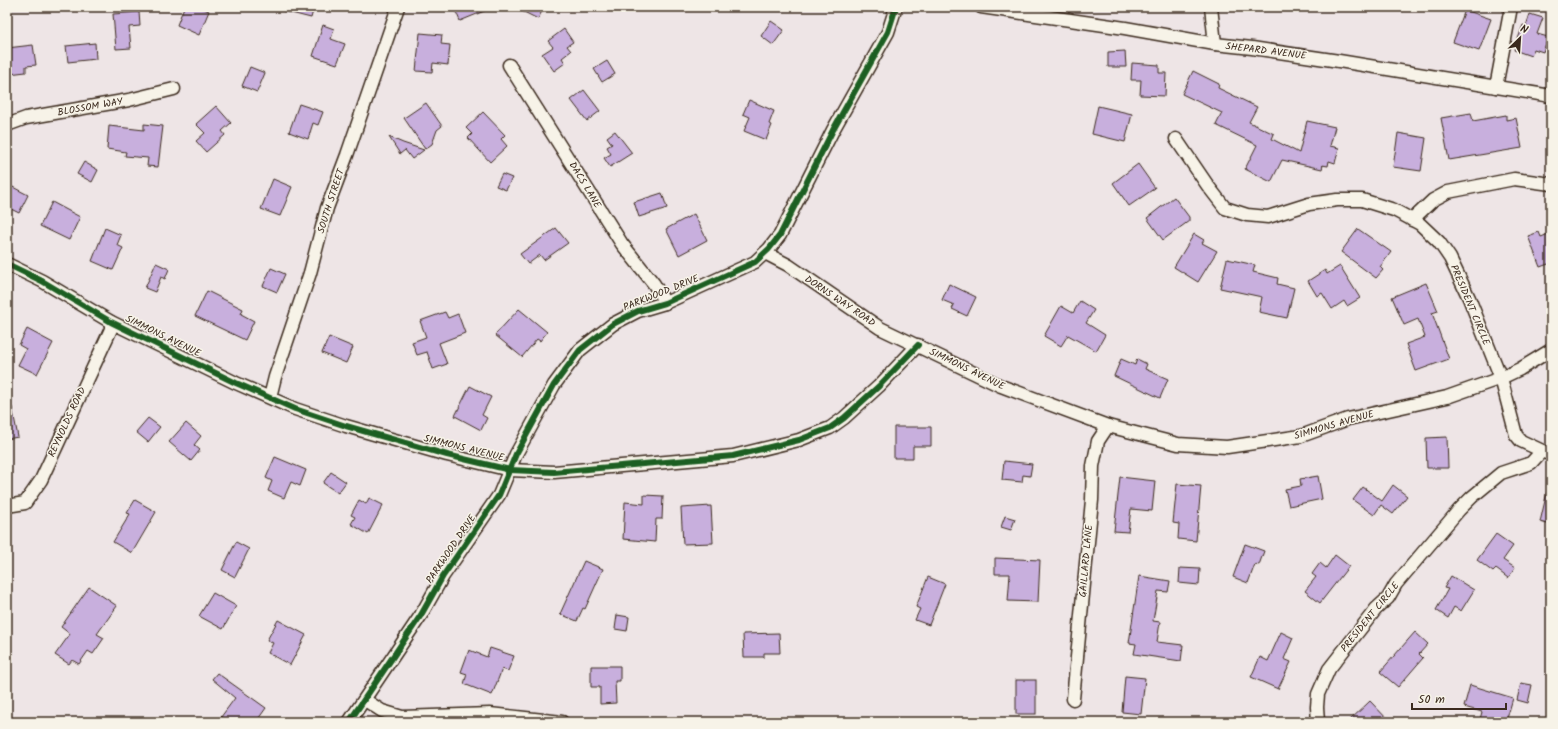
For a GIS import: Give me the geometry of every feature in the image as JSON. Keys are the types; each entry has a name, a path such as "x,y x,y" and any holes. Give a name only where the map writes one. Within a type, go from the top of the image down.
{"street":[{"name":"SOUTH STREET","path":"270,397 274,377 310,273 327,208 347,155 398,7"},
{"name":"PARKWOOD DRIVE","path":"349,722 421,616 444,576 499,495 516,454 554,385 580,350 613,324 638,311 665,303 756,262 780,235 833,130 888,32 896,7"},
{"name":"SHEPARD AVENUE","path":"981,7 1125,28 1215,44 1311,57 1551,96"},
{"path":"1211,7 1215,44"},
{"path":"1496,88 1511,7"},
{"name":"DACS LANE","path":"509,64 622,244 654,284 665,303"},
{"name":"BLOSSOM WAY","path":"7,125 26,118 129,100 174,89"},
{"name":"PRESIDENT CIRCLE","path":"1176,139 1225,208 1246,215 1268,217 1309,204 1336,200 1362,200 1394,210 1420,224 1439,242 1450,258 1470,298 1501,378 1516,435 1521,441 1546,454"},
{"path":"1412,220 1432,200 1448,192 1514,179 1551,184"},
{"name":"DORNS WAY ROAD","path":"765,253 788,265 880,328 918,345"},
{"name":"SIMMONS AVENUE","path":"7,264 42,281 111,322 236,383 310,415 447,455 510,470 554,472 733,456 799,440 830,428 844,418 879,386 918,345 1001,386 1108,426 1178,444 1227,447 1301,436 1348,419 1440,398 1501,378 1520,369 1551,350"},
{"name":"REYNOLDS ROAD","path":"7,506 25,503 41,480 111,329 111,322"},
{"name":"GAILLARD LANE","path":"1073,699 1092,500 1093,466 1098,441 1108,426"},
{"name":"PRESIDENT CIRCLE","path":"1318,722 1318,694 1329,669 1376,609 1388,598 1396,584 1459,510 1472,497 1501,473 1531,463 1546,454"},
{"path":"365,700 382,711 402,716 490,714 562,722"}],"building":[{"path":"184,7 199,7 209,11 199,35 177,25"},
{"path":"283,7 314,7 311,18 283,11"},
{"path":"454,7 494,7 460,21"},
{"path":"514,7 544,7 538,19"},
{"path":"1465,10 1491,19 1479,51 1453,42"},
{"path":"139,12 140,26 129,27 131,48 116,49 113,14"},
{"path":"1530,14 1543,18 1537,34 1548,37 1543,52 1534,49 1531,56 1514,50 1523,25 1526,26"},
{"path":"771,21 784,30 773,45 761,36"},
{"path":"323,25 334,29 331,39 345,44 337,64 313,56"},
{"path":"564,29 573,42 567,46 571,51 562,58 565,63 554,71 542,54 553,47 548,41"},
{"path":"420,33 442,35 441,44 450,45 448,65 433,63 432,72 416,71"},
{"path":"95,43 96,59 68,62 66,46"},
{"path":"33,45 36,65 26,66 26,72 9,74 7,48"},
{"path":"1125,51 1126,67 1108,67 1108,52"},
{"path":"607,61 615,74 602,82 594,69"},
{"path":"1132,63 1159,65 1159,73 1166,73 1165,96 1140,95 1141,80 1131,80"},
{"path":"250,67 265,73 257,92 242,86"},
{"path":"1193,71 1219,84 1218,88 1257,107 1249,122 1274,134 1272,139 1299,153 1307,121 1335,127 1330,146 1339,148 1335,163 1329,161 1328,166 1323,165 1322,169 1282,160 1271,182 1245,169 1257,145 1216,125 1222,113 1182,94"},
{"path":"584,90 600,111 587,121 571,100"},
{"path":"749,100 774,111 769,124 772,125 766,140 744,131 750,117 743,114"},
{"path":"426,103 442,126 437,130 432,144 425,149 404,118"},
{"path":"299,104 323,112 318,125 313,123 308,139 289,132"},
{"path":"216,106 231,123 222,131 225,135 206,152 196,141 205,133 196,124"},
{"path":"1098,106 1132,114 1125,142 1092,134"},
{"path":"483,112 505,135 501,139 507,146 490,162 468,138 472,134 466,128"},
{"path":"1471,113 1473,121 1506,115 1506,120 1516,118 1522,148 1449,160 1441,118"},
{"path":"144,124 163,126 158,167 147,166 148,158 125,156 126,152 107,149 109,126 144,130"},
{"path":"615,131 632,153 610,167 604,158 611,154 607,147 612,144 607,137"},
{"path":"1398,133 1426,138 1421,171 1393,167"},
{"path":"389,137 424,150 412,159 405,150 400,154"},
{"path":"84,162 98,170 92,182 77,174"},
{"path":"1138,164 1155,188 1129,206 1113,183"},
{"path":"502,174 512,178 506,190 496,186"},
{"path":"273,179 292,187 280,216 261,209"},
{"path":"7,184 28,195 19,213 7,207"},
{"path":"662,193 667,208 639,217 634,202"},
{"path":"1174,197 1189,217 1189,221 1163,240 1147,218"},
{"path":"52,202 80,217 69,240 40,226"},
{"path":"694,214 707,240 679,255 666,229"},
{"path":"105,228 121,235 117,245 123,248 113,270 92,261"},
{"path":"556,228 568,243 544,260 540,255 528,264 520,254"},
{"path":"1358,229 1391,252 1380,267 1383,270 1376,278 1341,252"},
{"path":"1539,232 1541,237 1551,233 1551,263 1540,267 1528,236"},
{"path":"1194,234 1204,240 1202,243 1217,251 1198,282 1174,267"},
{"path":"1227,259 1255,265 1253,272 1278,278 1277,284 1294,288 1287,318 1259,312 1262,297 1220,288"},
{"path":"156,263 169,269 165,279 161,277 155,292 145,288"},
{"path":"1340,266 1360,298 1347,306 1344,301 1332,309 1322,293 1317,296 1308,281 1325,270 1327,274"},
{"path":"271,268 285,274 277,292 263,286"},
{"path":"1426,283 1438,311 1432,313 1449,359 1416,371 1406,344 1425,337 1418,319 1404,325 1392,297"},
{"path":"949,284 976,297 967,316 952,309 954,305 942,300"},
{"path":"207,291 243,309 241,314 254,321 245,340 195,316"},
{"path":"1080,301 1094,310 1086,323 1105,335 1096,351 1068,335 1061,346 1044,336 1061,306 1073,313"},
{"path":"519,309 547,332 540,341 537,339 522,357 495,335"},
{"path":"445,312 448,318 458,314 465,333 439,343 447,364 433,369 427,352 417,355 412,342 426,337 420,321"},
{"path":"27,329 53,343 37,374 18,365 26,349 19,345"},
{"path":"329,337 353,347 346,363 322,353"},
{"path":"1121,359 1135,365 1137,359 1147,364 1145,369 1168,379 1160,398 1114,376"},
{"path":"470,386 491,397 482,415 487,418 481,430 455,416"},
{"path":"7,407 12,407 18,437 7,439"},
{"path":"148,418 160,427 148,442 136,432"},
{"path":"186,423 201,436 194,445 200,450 191,461 169,442"},
{"path":"894,427 931,427 931,446 913,446 913,458 894,458"},
{"path":"1447,437 1448,468 1427,468 1426,438"},
{"path":"275,457 306,470 300,486 291,482 284,498 268,491 272,481 266,478"},
{"path":"1004,461 1032,464 1030,476 1023,475 1022,482 1002,480"},
{"path":"331,472 346,482 338,493 323,483"},
{"path":"1318,476 1322,499 1289,506 1285,489 1301,486 1300,479"},
{"path":"1120,477 1155,481 1152,511 1131,509 1128,532 1114,531"},
{"path":"1177,484 1201,486 1196,541 1178,539 1179,524 1173,523"},
{"path":"1393,485 1407,496 1393,514 1381,505 1374,515 1353,500 1363,487 1382,501"},
{"path":"1547,492 1551,492 1551,525 1540,522"},
{"path":"644,495 663,496 662,519 656,519 655,542 623,539 625,502 644,504"},
{"path":"369,498 383,505 368,534 351,524 355,517 351,515 359,500 366,504"},
{"path":"135,500 156,512 132,553 113,542 130,514 127,513"},
{"path":"711,506 713,543 683,544 681,508"},
{"path":"1005,516 1015,519 1011,530 1001,527"},
{"path":"1496,534 1513,546 1503,560 1515,568 1508,578 1496,569 1493,572 1477,560"},
{"path":"236,542 249,549 235,577 222,570"},
{"path":"1245,544 1264,551 1259,565 1255,564 1248,583 1233,577"},
{"path":"1335,555 1349,566 1320,603 1305,591 1316,577 1312,574 1320,563 1326,568"},
{"path":"995,558 1040,560 1038,602 1008,601 1010,574 995,574"},
{"path":"584,561 603,569 585,609 583,608 577,621 560,614"},
{"path":"1180,568 1200,569 1199,585 1179,583"},
{"path":"1139,576 1170,581 1168,592 1158,591 1153,621 1160,622 1157,642 1183,645 1181,661 1134,654 1136,644 1129,643"},
{"path":"1451,576 1474,590 1461,611 1454,607 1448,618 1436,610 1448,589 1444,588"},
{"path":"928,577 945,584 929,625 915,620 920,609 916,607"},
{"path":"89,587 117,606 97,634 104,638 93,654 88,651 79,664 72,660 69,664 55,655 70,634 61,627"},
{"path":"213,593 236,606 223,629 199,616"},
{"path":"617,615 629,617 627,631 615,629"},
{"path":"278,620 306,635 290,665 268,653 273,643 267,640"},
{"path":"1281,632 1293,638 1284,659 1291,662 1278,689 1251,677 1260,657 1268,661"},
{"path":"1415,632 1428,644 1419,654 1423,658 1398,687 1380,672"},
{"path":"779,633 780,653 764,653 764,657 744,657 743,634"},
{"path":"490,648 514,656 508,671 502,669 492,695 464,684 467,674 461,672 469,650 487,657"},
{"path":"591,666 620,666 620,681 615,681 616,703 600,704 600,687 591,687"},
{"path":"217,673 266,708 256,722 229,722 221,717 235,698 212,679"},
{"path":"1125,676 1145,678 1141,714 1122,712"},
{"path":"1016,680 1036,680 1036,714 1016,714"},
{"path":"1521,683 1532,685 1528,703 1517,700"},
{"path":"1470,685 1513,698 1506,722 1490,722 1480,719 1482,712 1464,707"},
{"path":"1370,701 1390,722 1348,722"}],"cycle path":[{"path":"349,722 421,615 443,576 499,495 516,454 554,385 580,350 613,324 638,311 665,303 755,262 769,249 780,235 833,130 888,32 896,7"},
{"path":"7,264 42,281 111,322 236,383 295,409 346,426 447,455 510,470 554,472 733,456 799,440 830,428 844,418 879,386 918,345"}]}
